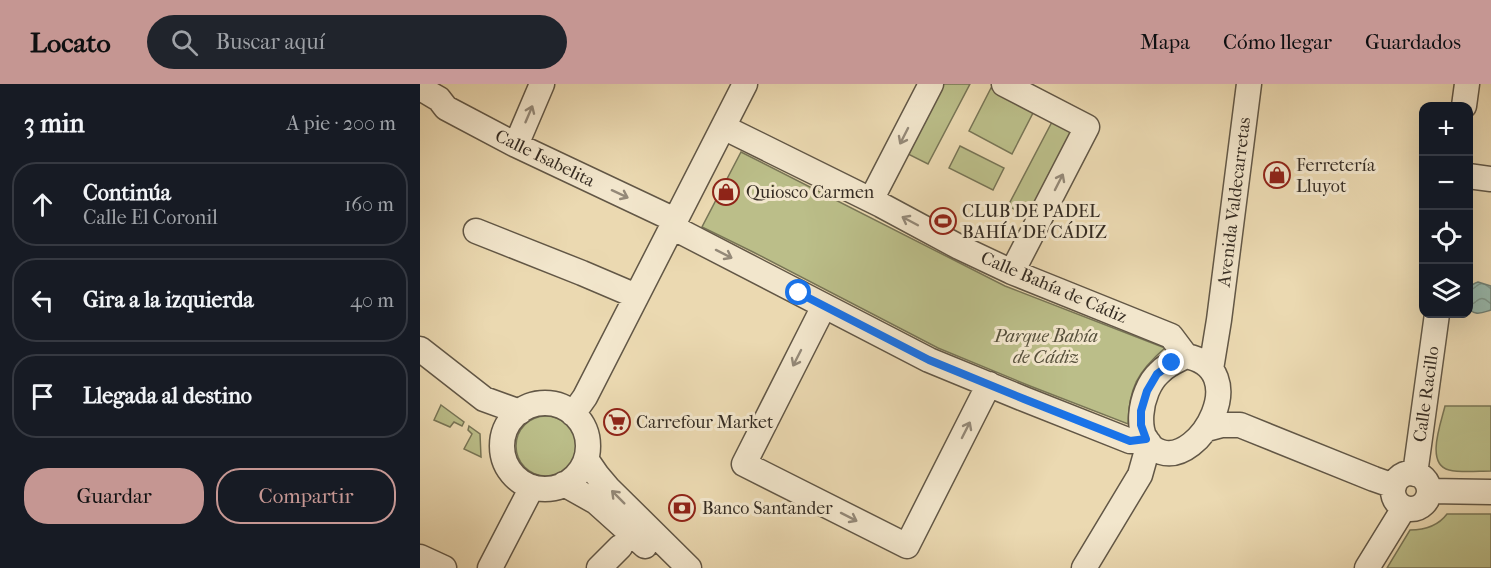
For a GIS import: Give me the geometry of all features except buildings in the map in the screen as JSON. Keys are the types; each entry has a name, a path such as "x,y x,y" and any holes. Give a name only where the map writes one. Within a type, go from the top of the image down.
{"street":[{"path":"516,145 542,84"},
{"path":"573,414 585,397 745,84"},
{"path":"871,200 931,84"},
{"path":"1004,84 1088,127 1012,272"},
{"name":"Avenida Valdecarretas","path":"1211,369 1250,84"},
{"path":"1465,102 1467,84"},
{"name":"Calle Isabelita","path":"435,91 446,108 673,224 929,360 1130,441 1153,445"},
{"name":"Calle Bahía de Cádiz","path":"723,127 1012,272 1171,336 1188,356"},
{"path":"1473,177 1491,179"},
{"path":"476,231 636,296"},
{"path":"824,306 744,464 907,546 989,384"},
{"name":"Calle Racillo","path":"1422,483 1437,318"},
{"name":"Avenida Valdecarretas","path":"1188,356 1219,320"},
{"path":"420,349 484,399 520,412"},
{"path":"1188,356 1205,362 1211,369 1216,375 1218,386 1214,414 1207,429 1198,439 1177,451 1153,445 1141,425 1141,411 1147,391 1157,374 1172,363 1188,356"},
{"path":"1217,398 1240,425"},
{"path":"484,399 504,434"},
{"path":"541,403 563,407 573,414 581,423 588,446 586,459 581,469 573,478 554,488 532,487 520,481 511,472 503,454 504,434 510,422 520,412 541,403"},
{"path":"1207,429 1222,425 1240,425 1394,486"},
{"path":"1083,568 1140,475 1153,445"},
{"path":"586,459 609,488 689,568"},
{"path":"1422,483 1427,498 1420,507 1404,508 1396,501 1394,486 1400,477 1410,474 1422,483 1491,492"},
{"path":"564,484 596,502 667,568"},
{"path":"490,568 532,487"},
{"path":"1366,568 1404,508"},
{"path":"599,568 620,547"},
{"path":"420,557 444,568"}],"green space":[{"path":"943,84 970,84 928,164 906,153"},
{"path":"991,88 1034,111 1012,154 969,131"},
{"path":"1053,120 1074,131 1029,217 1008,206"},
{"path":"960,146 1004,168 993,190 949,168"},
{"name":"Parque Bahía de Cádiz","path":"741,152 1005,286 1165,348 1141,373 1136,382 1130,400 1128,424 938,348 702,227"},
{"path":"441,405 464,422 462,426 454,422 450,427 434,420"},
{"path":"1445,406 1491,406 1491,471 1449,470 1442,466 1436,452 1436,442"},
{"path":"546,416 563,421 571,429 576,446 571,463 563,471 546,476 529,471 521,463 516,446 521,429 529,421"},
{"path":"469,426 480,434 481,457 464,449 472,434 468,430"},
{"path":"1447,514 1491,514 1491,568 1387,568 1410,530 1430,526 1439,522"}],"water":[{"path":"1478,282 1491,286 1491,310 1482,313 1473,312 1473,284"}],"place":[{"name":"Ferretería Lluyot","path":"1277,175"},
{"name":"Quiosco Carmen","path":"726,192"},
{"name":"CLUB DE PADEL BAHÍA DE CÁDIZ","path":"943,221"},
{"name":"Carrefour Market","path":"617,422"},
{"name":"Banco Santander","path":"682,508"}],"route":[{"path":"799,293 929,360 1130,441 1146,439 1141,425 1141,411 1147,391 1157,374 1172,363"}]}
